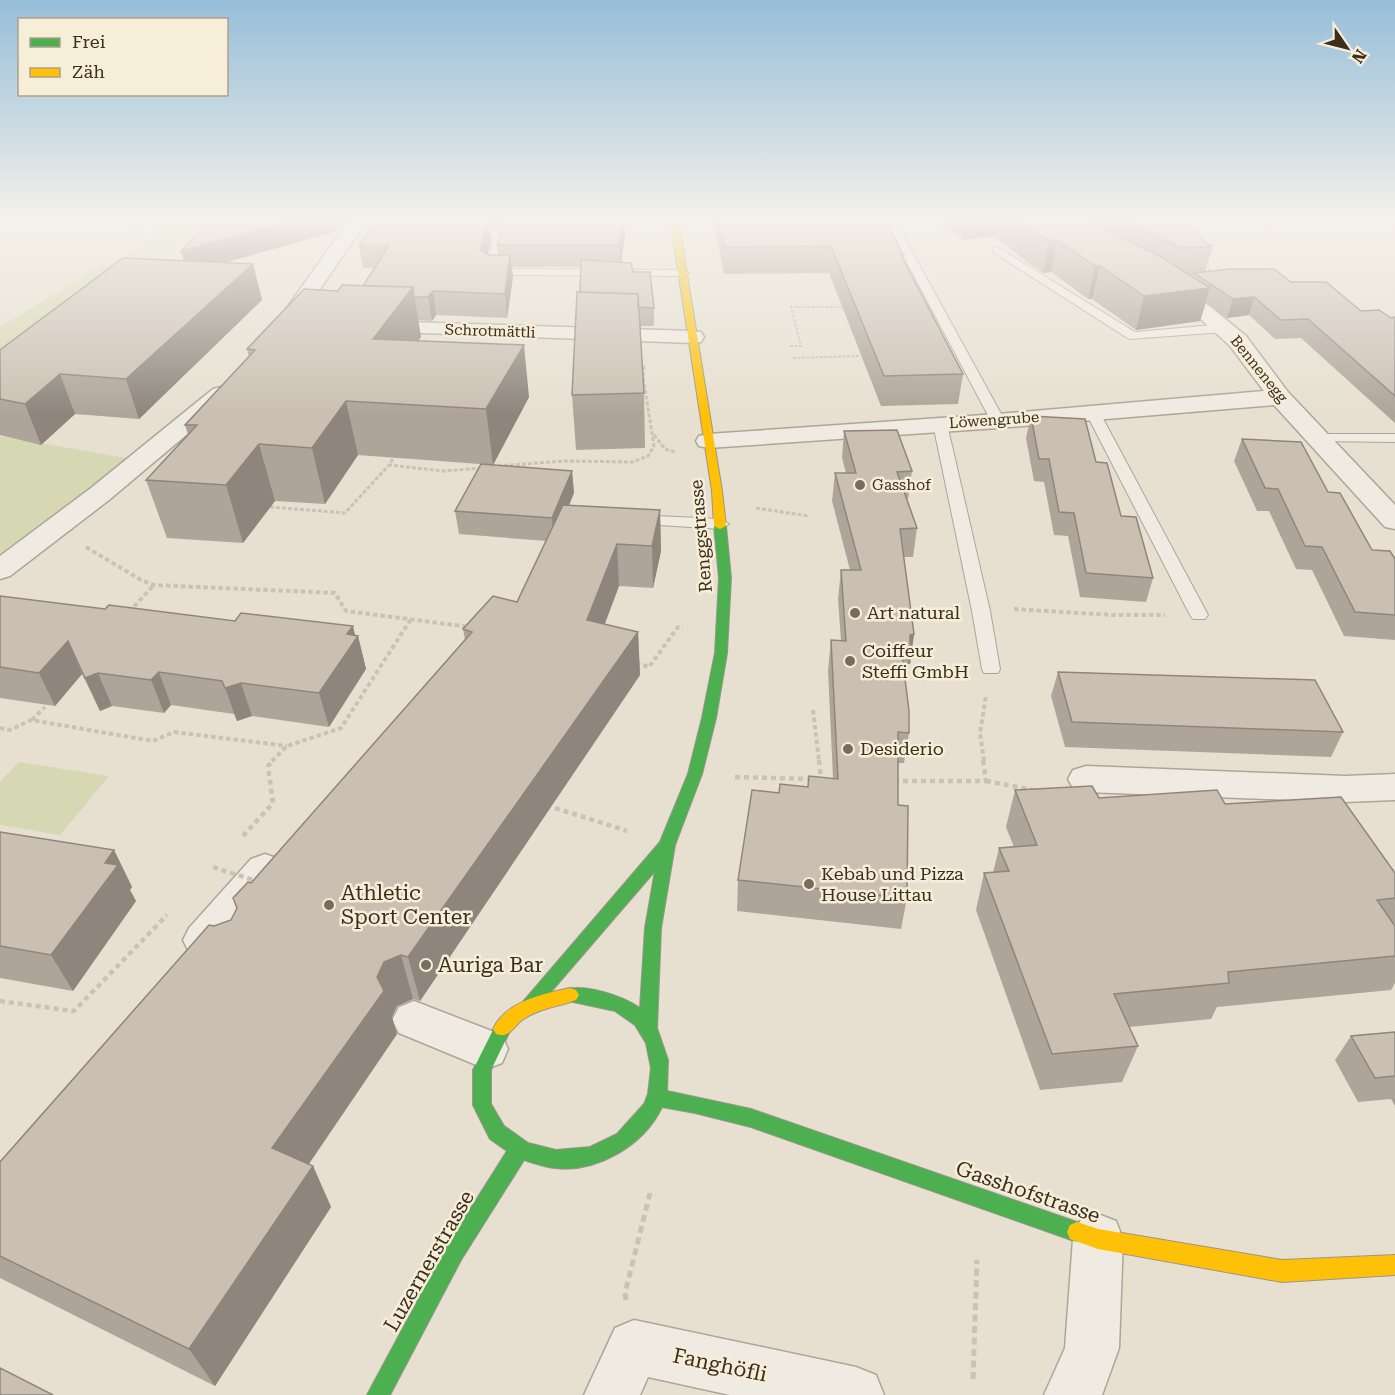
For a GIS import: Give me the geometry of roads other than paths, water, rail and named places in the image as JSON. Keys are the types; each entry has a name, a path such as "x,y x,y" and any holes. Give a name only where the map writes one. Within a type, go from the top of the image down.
{"main road":[{"name":"Renggstrasse","path":"648,1027 653,928 667,845 695,774 709,718 721,653 725,578 721,524 685,284"},
{"name":"Renggstrasse","path":"531,1003 592,935 667,845"},
{"path":"559,996 596,996 622,1005 648,1027 658,1044 663,1071 657,1098 642,1125 618,1144 587,1158 554,1160 519,1150 502,1139 486,1119 479,1096 479,1072 486,1049 513,1014 531,1003 559,996"},
{"name":"Gasshofstrasse","path":"657,1098 695,1104 751,1118 1098,1239 1281,1270 1395,1265"},
{"name":"Luzernerstrasse","path":"378,1395 454,1253 519,1150"}],"street":[{"path":"271,344 317,284"},
{"name":"Bennenegg","path":"1160,284 1225,328 1242,346 1280,396 1395,521"},
{"path":"287,325 310,325"},
{"name":"Schrotmättli","path":"356,327 693,337"},
{"path":"0,570 100,494 213,402 234,381"},
{"name":"Löwengrube","path":"708,441 998,421 1280,396"},
{"path":"1086,779 1334,789 1395,787"},
{"path":"205,952 287,843"},
{"path":"414,1020 486,1049"},
{"path":"1072,1395 1084,1372 1092,1348 1098,1239"},
{"name":"Fanghöfli","path":"612,1395 634,1347 832,1392"}],"lane":[{"path":"924,284 998,421"},
{"path":"1051,284 1133,336 1225,328"},
{"path":"1094,413 1199,615"},
{"path":"940,424 981,611 991,669"},
{"path":"1318,438 1395,438"},
{"path":"621,520 721,524"}],"place":[{"name":"Gasshof","path":"860,485"},
{"name":"Art natural","path":"855,613"},
{"name":"Coiffeur Steffi GmbH","path":"850,661"},
{"name":"Desiderio","path":"848,749"},
{"name":"Kebab und Pizza House Littau","path":"809,884"},
{"name":"Athletic Sport Center","path":"329,905"},
{"name":"Auriga Bar","path":"426,965"}]}
